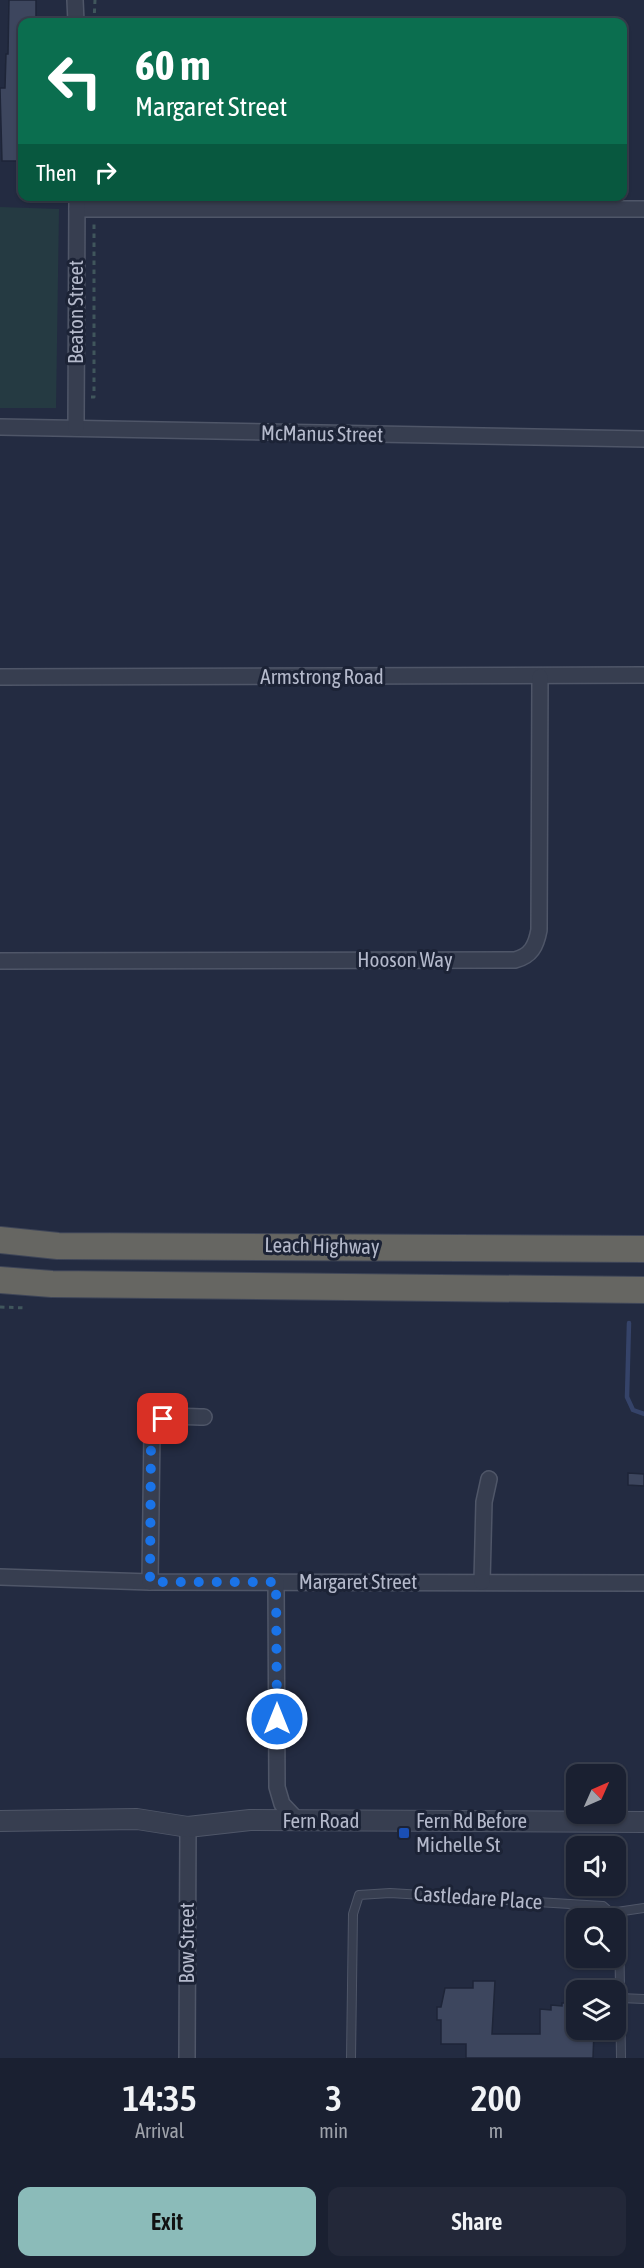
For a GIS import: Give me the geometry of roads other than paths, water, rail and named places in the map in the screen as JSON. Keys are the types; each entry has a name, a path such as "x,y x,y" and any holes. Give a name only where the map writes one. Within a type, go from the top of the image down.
{"highway":[{"name":"Leach Highway","path":"0,1240 58,1246 644,1249"},
{"name":"Leach Highway","path":"0,1280 52,1284 644,1290"}],"street":[{"path":"75,0 76,18"},
{"path":"77,203 644,209"},
{"name":"Beaton Street","path":"76,428 77,203"},
{"name":"McManus Street","path":"0,427 644,439"},
{"name":"Armstrong Road","path":"0,677 644,675"},
{"name":"Hooson Way","path":"0,961 515,960 524,958 534,947 539,930 540,677"},
{"path":"150,1582 152,1431 158,1422 168,1417 204,1417"},
{"path":"482,1582 484,1502 489,1479"},
{"name":"Margaret Street","path":"0,1577 150,1582 644,1583"},
{"path":"276,1582 277,1787 282,1804 299,1821"},
{"name":"Fern Road","path":"0,1821 136,1819 188,1827 250,1821 644,1822"},
{"name":"Bow Street","path":"187,2058 188,1827"}],"lane":[{"name":"Castledare Place","path":"351,2058 353,1914 359,1894 390,1893 603,1906 605,1908"},
{"path":"626,1911 644,1908"},
{"path":"626,1998 644,1999"},
{"path":"621,2040 621,2058"}],"waterway":[{"path":"629,1323 627,1397 633,1410 644,1414"}],"place":[{"name":"Fern Rd Before Michelle St","path":"404,1833"}]}
